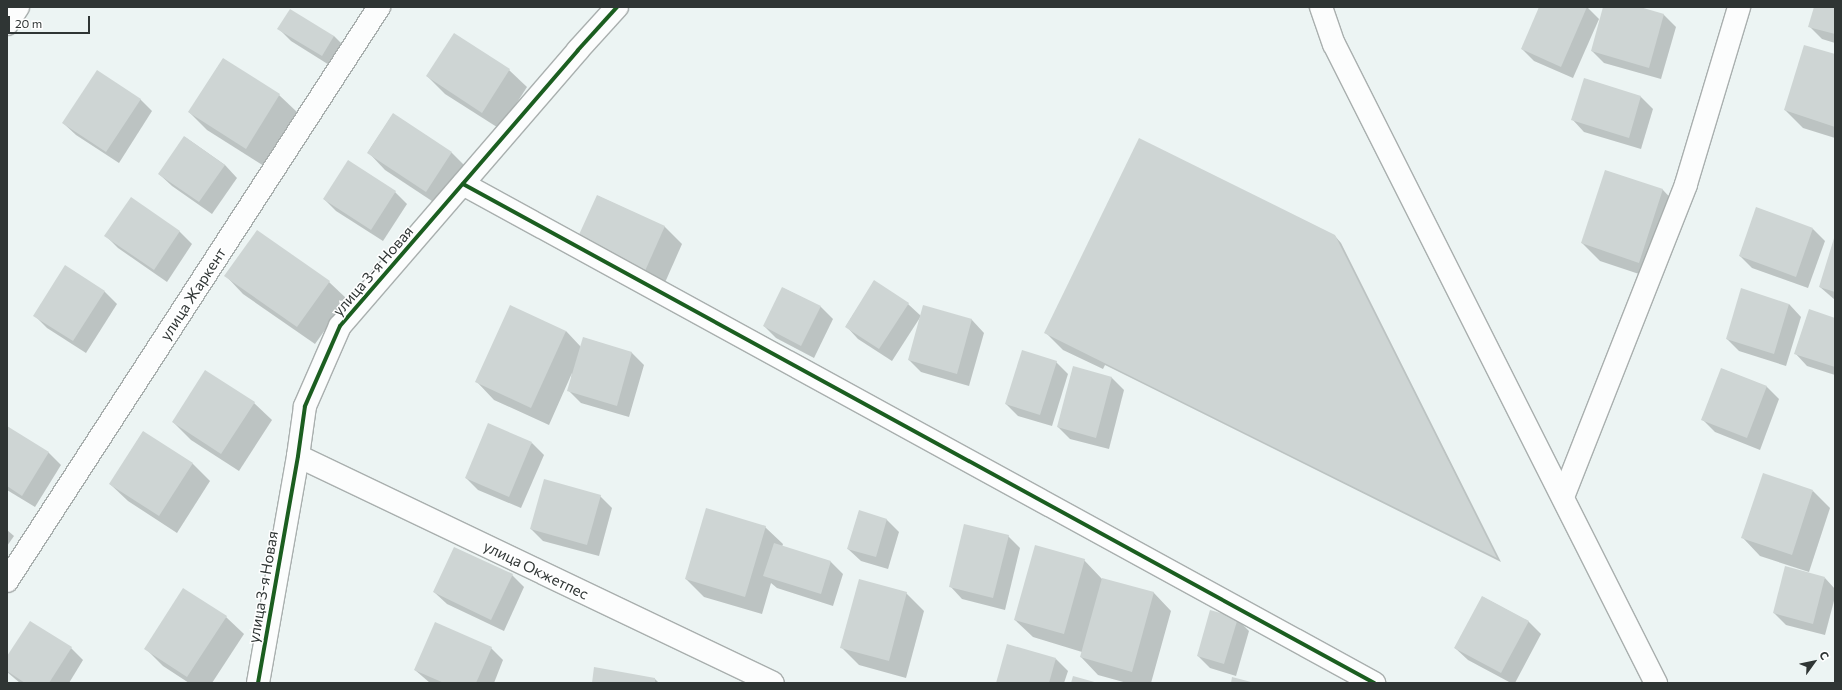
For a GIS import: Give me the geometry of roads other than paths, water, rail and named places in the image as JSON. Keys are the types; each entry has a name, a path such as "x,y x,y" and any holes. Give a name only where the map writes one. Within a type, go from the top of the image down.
{"street":[{"path":"7,24 18,7"},
{"name":"улица Жаркент","path":"7,580 379,7"},
{"name":"улица 3-я Новая","path":"258,683 298,456 305,406 340,326 617,7"},
{"path":"1321,7 1334,44 1656,683"},
{"path":"1562,497 1686,184 1739,7"},
{"path":"463,184 1374,683"},
{"name":"улица Окжетпес","path":"298,456 773,683"}]}
